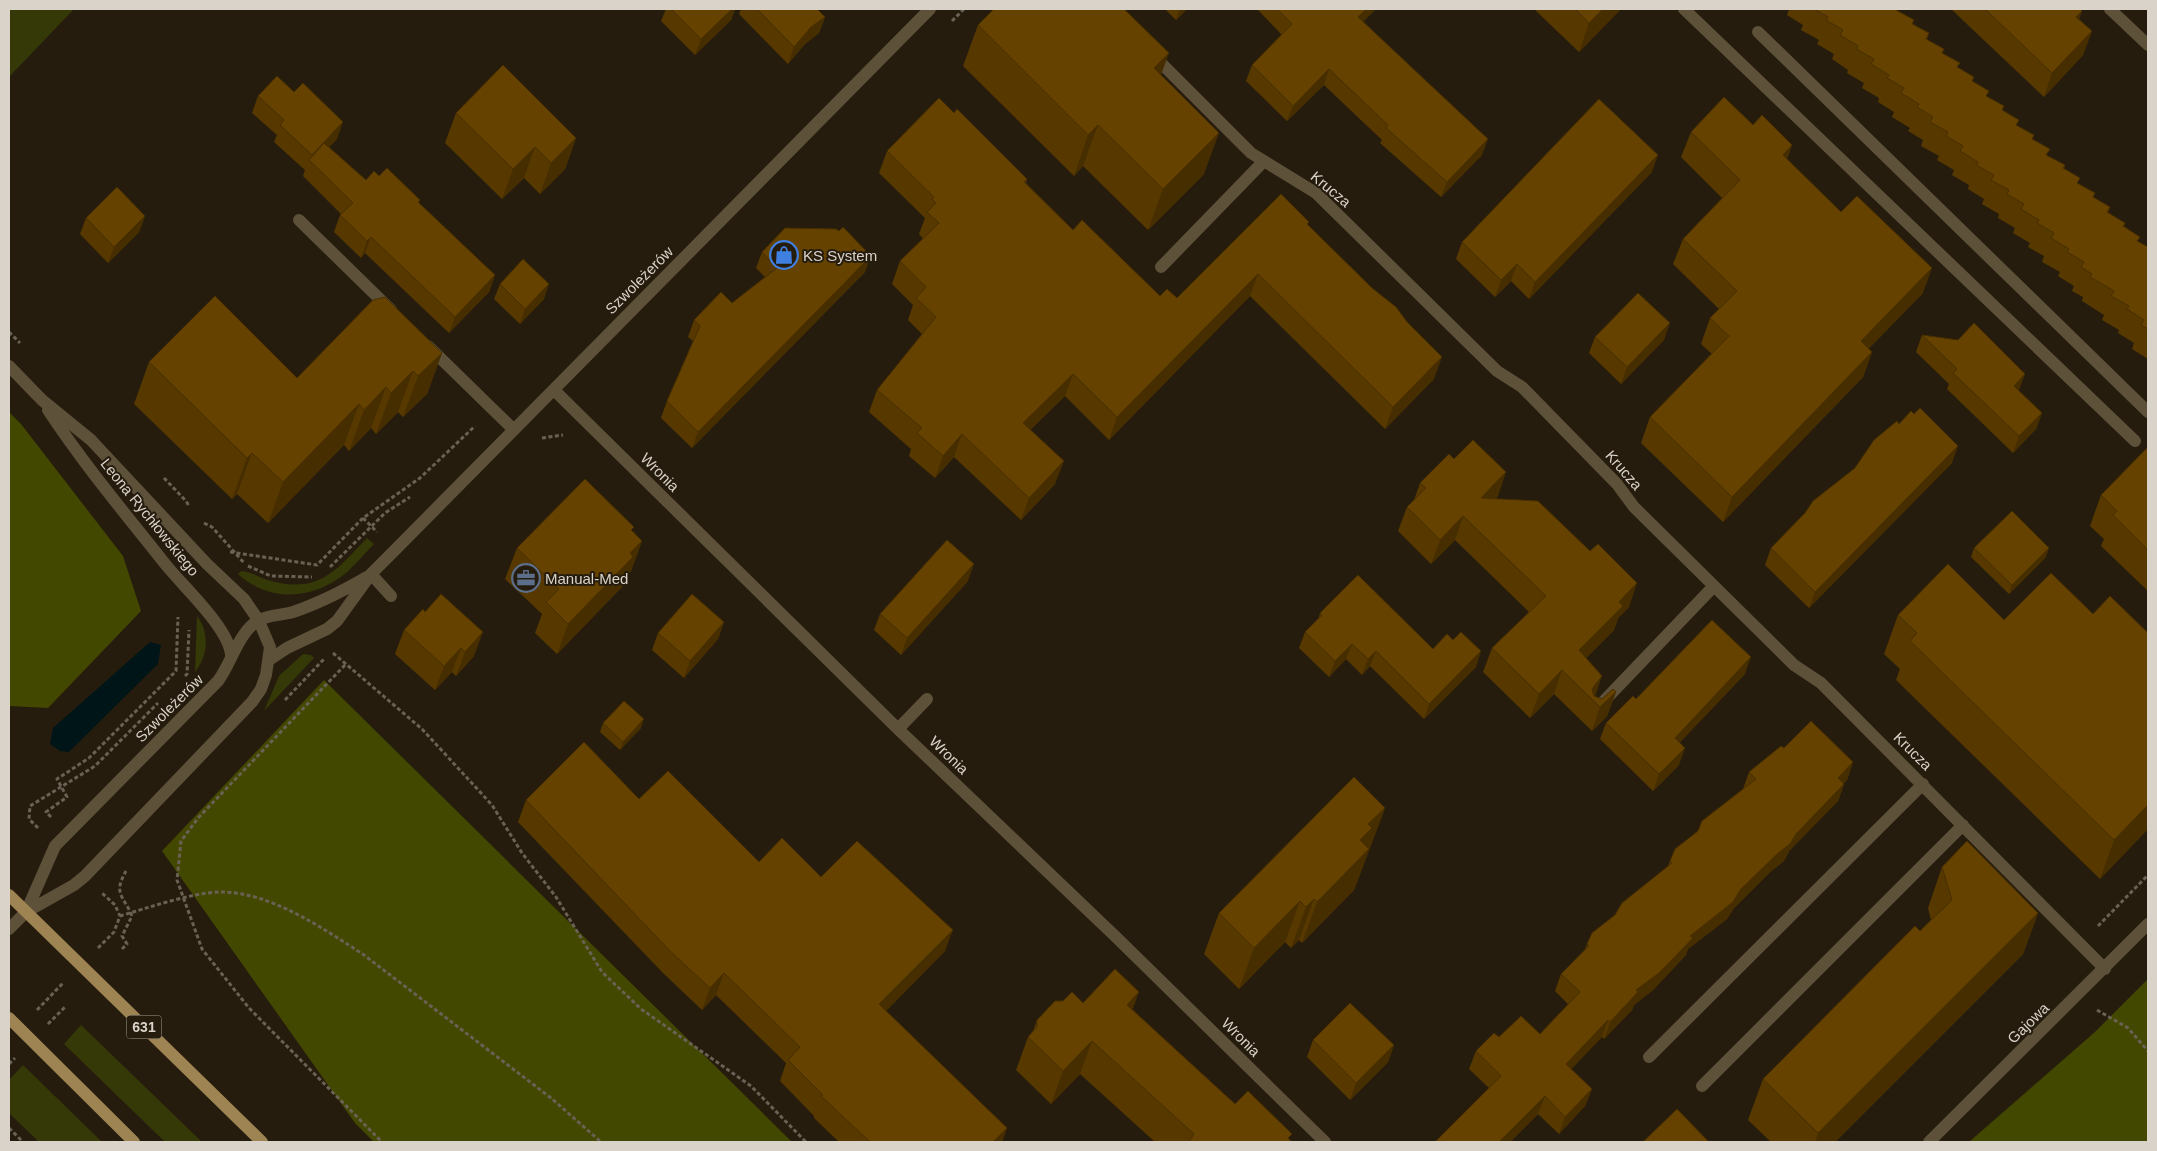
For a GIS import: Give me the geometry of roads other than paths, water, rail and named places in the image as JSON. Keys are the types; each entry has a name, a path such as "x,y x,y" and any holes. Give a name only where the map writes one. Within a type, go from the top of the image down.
{"main road":[{"name":"631","path":"9,895 262,1142"},
{"path":"9,1018 134,1142"}],"street":[{"name":"Szwoleżerów","path":"9,929 26,912 74,885 85,876 252,702 261,689 269,660 287,648 317,635 337,621 372,574 930,9"},
{"path":"1684,9 2135,442"},
{"path":"2110,9 2148,45"},
{"path":"1758,32 2148,412"},
{"name":"Krucza","path":"1141,43 1251,153 1316,193 1497,371 1522,388 1618,484 1634,507 1794,665 1821,683 2104,969"},
{"path":"1161,267 1264,161"},
{"path":"299,220 404,322"},
{"path":"417,336 514,430"},
{"name":"Leona Rychłowskiego","path":"9,366 42,400 91,440 208,564 239,594 259,620 270,647 269,660"},
{"name":"Wronia","path":"554,390 898,729 1116,937 1325,1142"},
{"name":"Leona Rychłowskiego","path":"42,400 74,449 171,573 220,628 227,640 231,655"},
{"name":"Szwoleżerów","path":"26,912 55,846 218,681 230,662 231,655 259,620 294,612 324,600 372,574"},
{"path":"372,574 391,596"},
{"path":"1598,708 1714,586"},
{"path":"898,729 927,700"},
{"path":"1649,1057 1923,784"},
{"path":"1702,1086 1963,825"},
{"name":"Gajowa","path":"1929,1142 2148,924"}],"place":[{"name":"KS System","path":"784,255"},
{"name":"Manual-Med","path":"526,578"}]}
